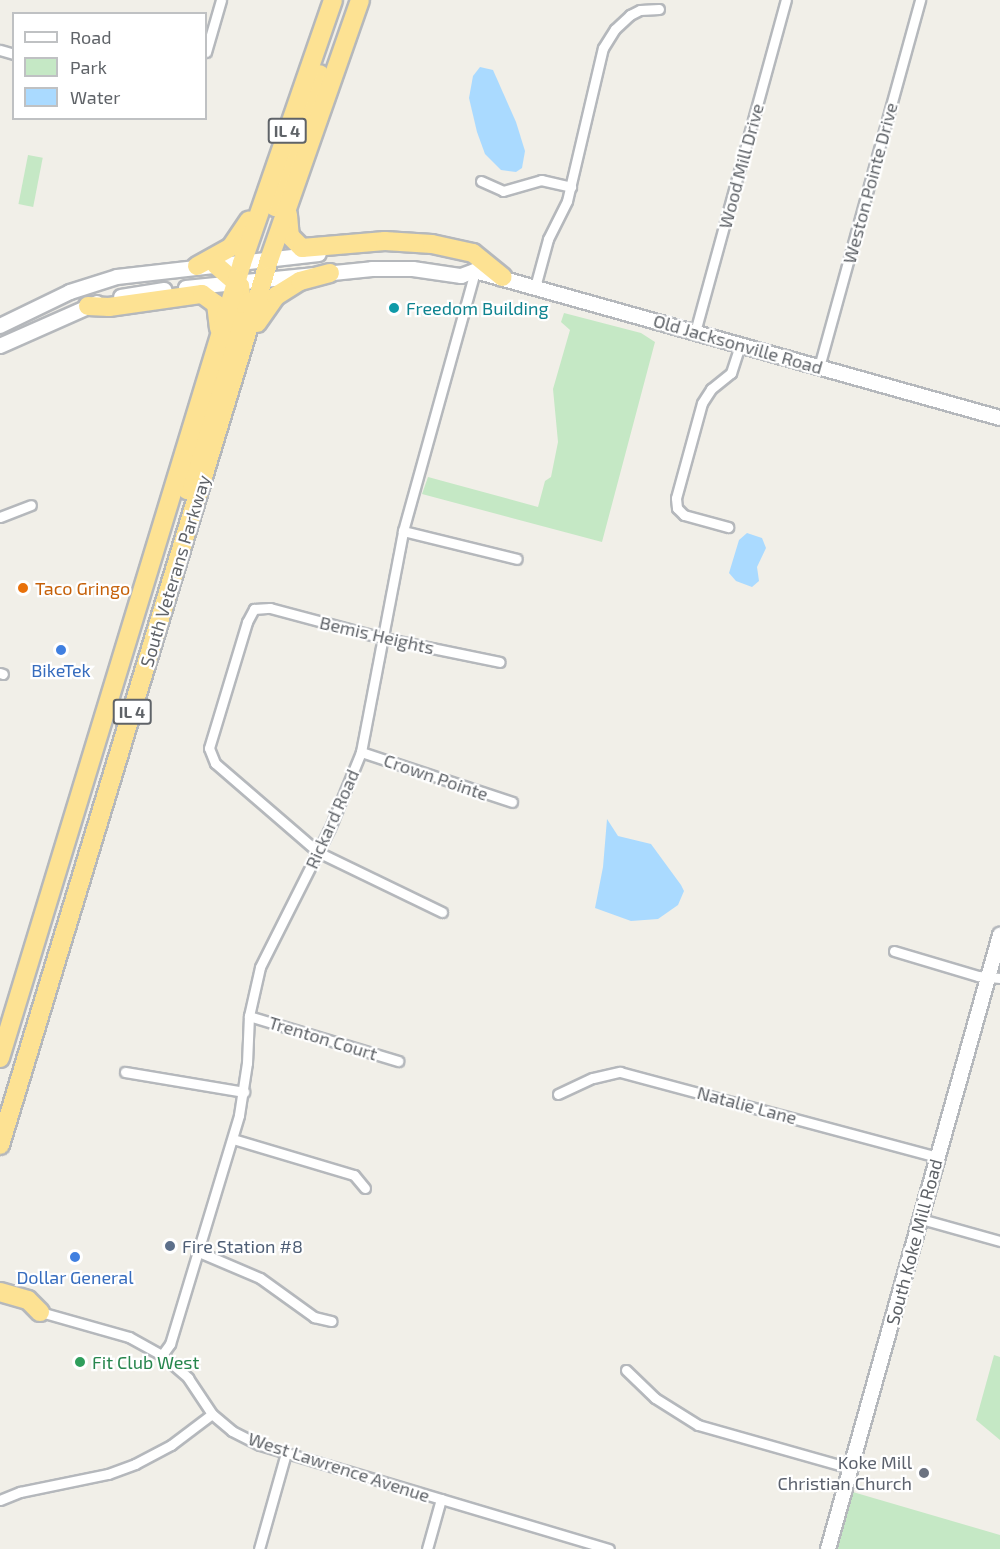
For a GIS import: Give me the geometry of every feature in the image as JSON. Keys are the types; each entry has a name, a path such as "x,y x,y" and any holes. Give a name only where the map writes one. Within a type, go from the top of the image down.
{"highway":[{"path":"196,266 231,247 247,227 326,0"},
{"name":"South Veterans Parkway","path":"0,1058 242,263 333,0"},
{"path":"290,277 272,266 264,238 341,0"},
{"name":"South Veterans Parkway","path":"0,1145 269,260 360,0"},
{"path":"290,202 290,236 302,248 385,241 432,244 473,253 503,277"},
{"path":"159,623 161,593 177,526 241,310 243,294 237,282 216,265"},
{"path":"168,591 183,566 259,317 273,299 286,290 330,273"},
{"path":"88,306 109,307 206,294 218,310 219,337"},
{"path":"0,1292 28,1300 40,1312"}],"street":[{"path":"207,49 221,0"},
{"name":"Wood Mill Drive","path":"695,332 786,0"},
{"name":"Weston Pointe Drive","path":"819,367 921,0"},
{"path":"535,286 548,239 571,187 591,92 608,39 630,15 640,10 659,9"},
{"path":"887,79 898,82"},
{"path":"481,181 503,191 541,180 571,187"},
{"name":"Old Jacksonville Road","path":"0,326 43,303 99,282 196,266 405,248 469,261 475,272"},
{"name":"Old Jacksonville Road","path":"0,346 88,306 133,295 264,279 393,268 461,276 475,272 503,277 1000,418"},
{"name":"Rickard Road","path":"162,1355 170,1344 233,1139 244,1092 249,1016 261,967 318,852 361,752 403,531 475,272"},
{"path":"728,527 674,511 702,403 711,389 731,374 740,345"},
{"path":"0,517 31,505"},
{"path":"403,531 517,559"},
{"name":"Bemis Heights","path":"318,852 215,763 209,753 247,622 254,609 270,608 383,638 500,662"},
{"name":"Crown Pointe","path":"361,752 512,802"},
{"path":"318,852 442,912"},
{"name":"South Koke Mill Road","path":"828,1549 938,1156 994,977 1000,935"},
{"path":"894,951 978,976 994,977"},
{"name":"Trenton Court","path":"249,1016 398,1061"},
{"path":"125,1072 244,1092"},
{"name":"Natalie Lane","path":"558,1095 593,1078 620,1072 938,1156"},
{"path":"233,1139 354,1175 365,1188"},
{"path":"921,1219 1000,1241"},
{"path":"199,1252 260,1278 314,1317 332,1321"},
{"name":"West Lawrence Avenue","path":"0,1301 129,1338 162,1355 188,1378 212,1414 245,1438 286,1453 609,1549"},
{"path":"626,1370 655,1398 698,1425 850,1468"},
{"path":"0,1500 20,1492 108,1474 135,1464 171,1445 212,1414"},
{"path":"259,1549 286,1453"},
{"path":"427,1549 441,1499"}],"green space":[{"path":"28,155 43,158 33,207 18,204"},
{"path":"564,313 641,333 655,342 602,542 422,494 428,477 538,507 545,481 551,477 558,442 553,389 570,330 561,322"},
{"path":"994,1355 1000,1357 1000,1440 976,1420"},
{"path":"846,1490 1000,1535 1000,1549 831,1549"}],"water":[{"path":"480,67 493,70 516,122 525,151 522,168 516,172 501,170 485,154 477,132 469,98 473,76"},
{"path":"747,533 762,538 766,548 757,567 759,581 752,587 736,581 729,573 739,540"},
{"path":"607,819 618,836 651,844 681,885 684,891 678,905 658,919 631,921 595,908 603,867"}],"place":[{"name":"Freedom Building","path":"394,308"},
{"name":"Taco Gringo","path":"23,588"},
{"name":"BikeTek","path":"61,650"},
{"name":"Fire Station #8","path":"170,1246"},
{"name":"Dollar General","path":"75,1257"},
{"name":"Fit Club West","path":"80,1362"},
{"name":"Koke Mill Christian Church","path":"924,1473"}]}
